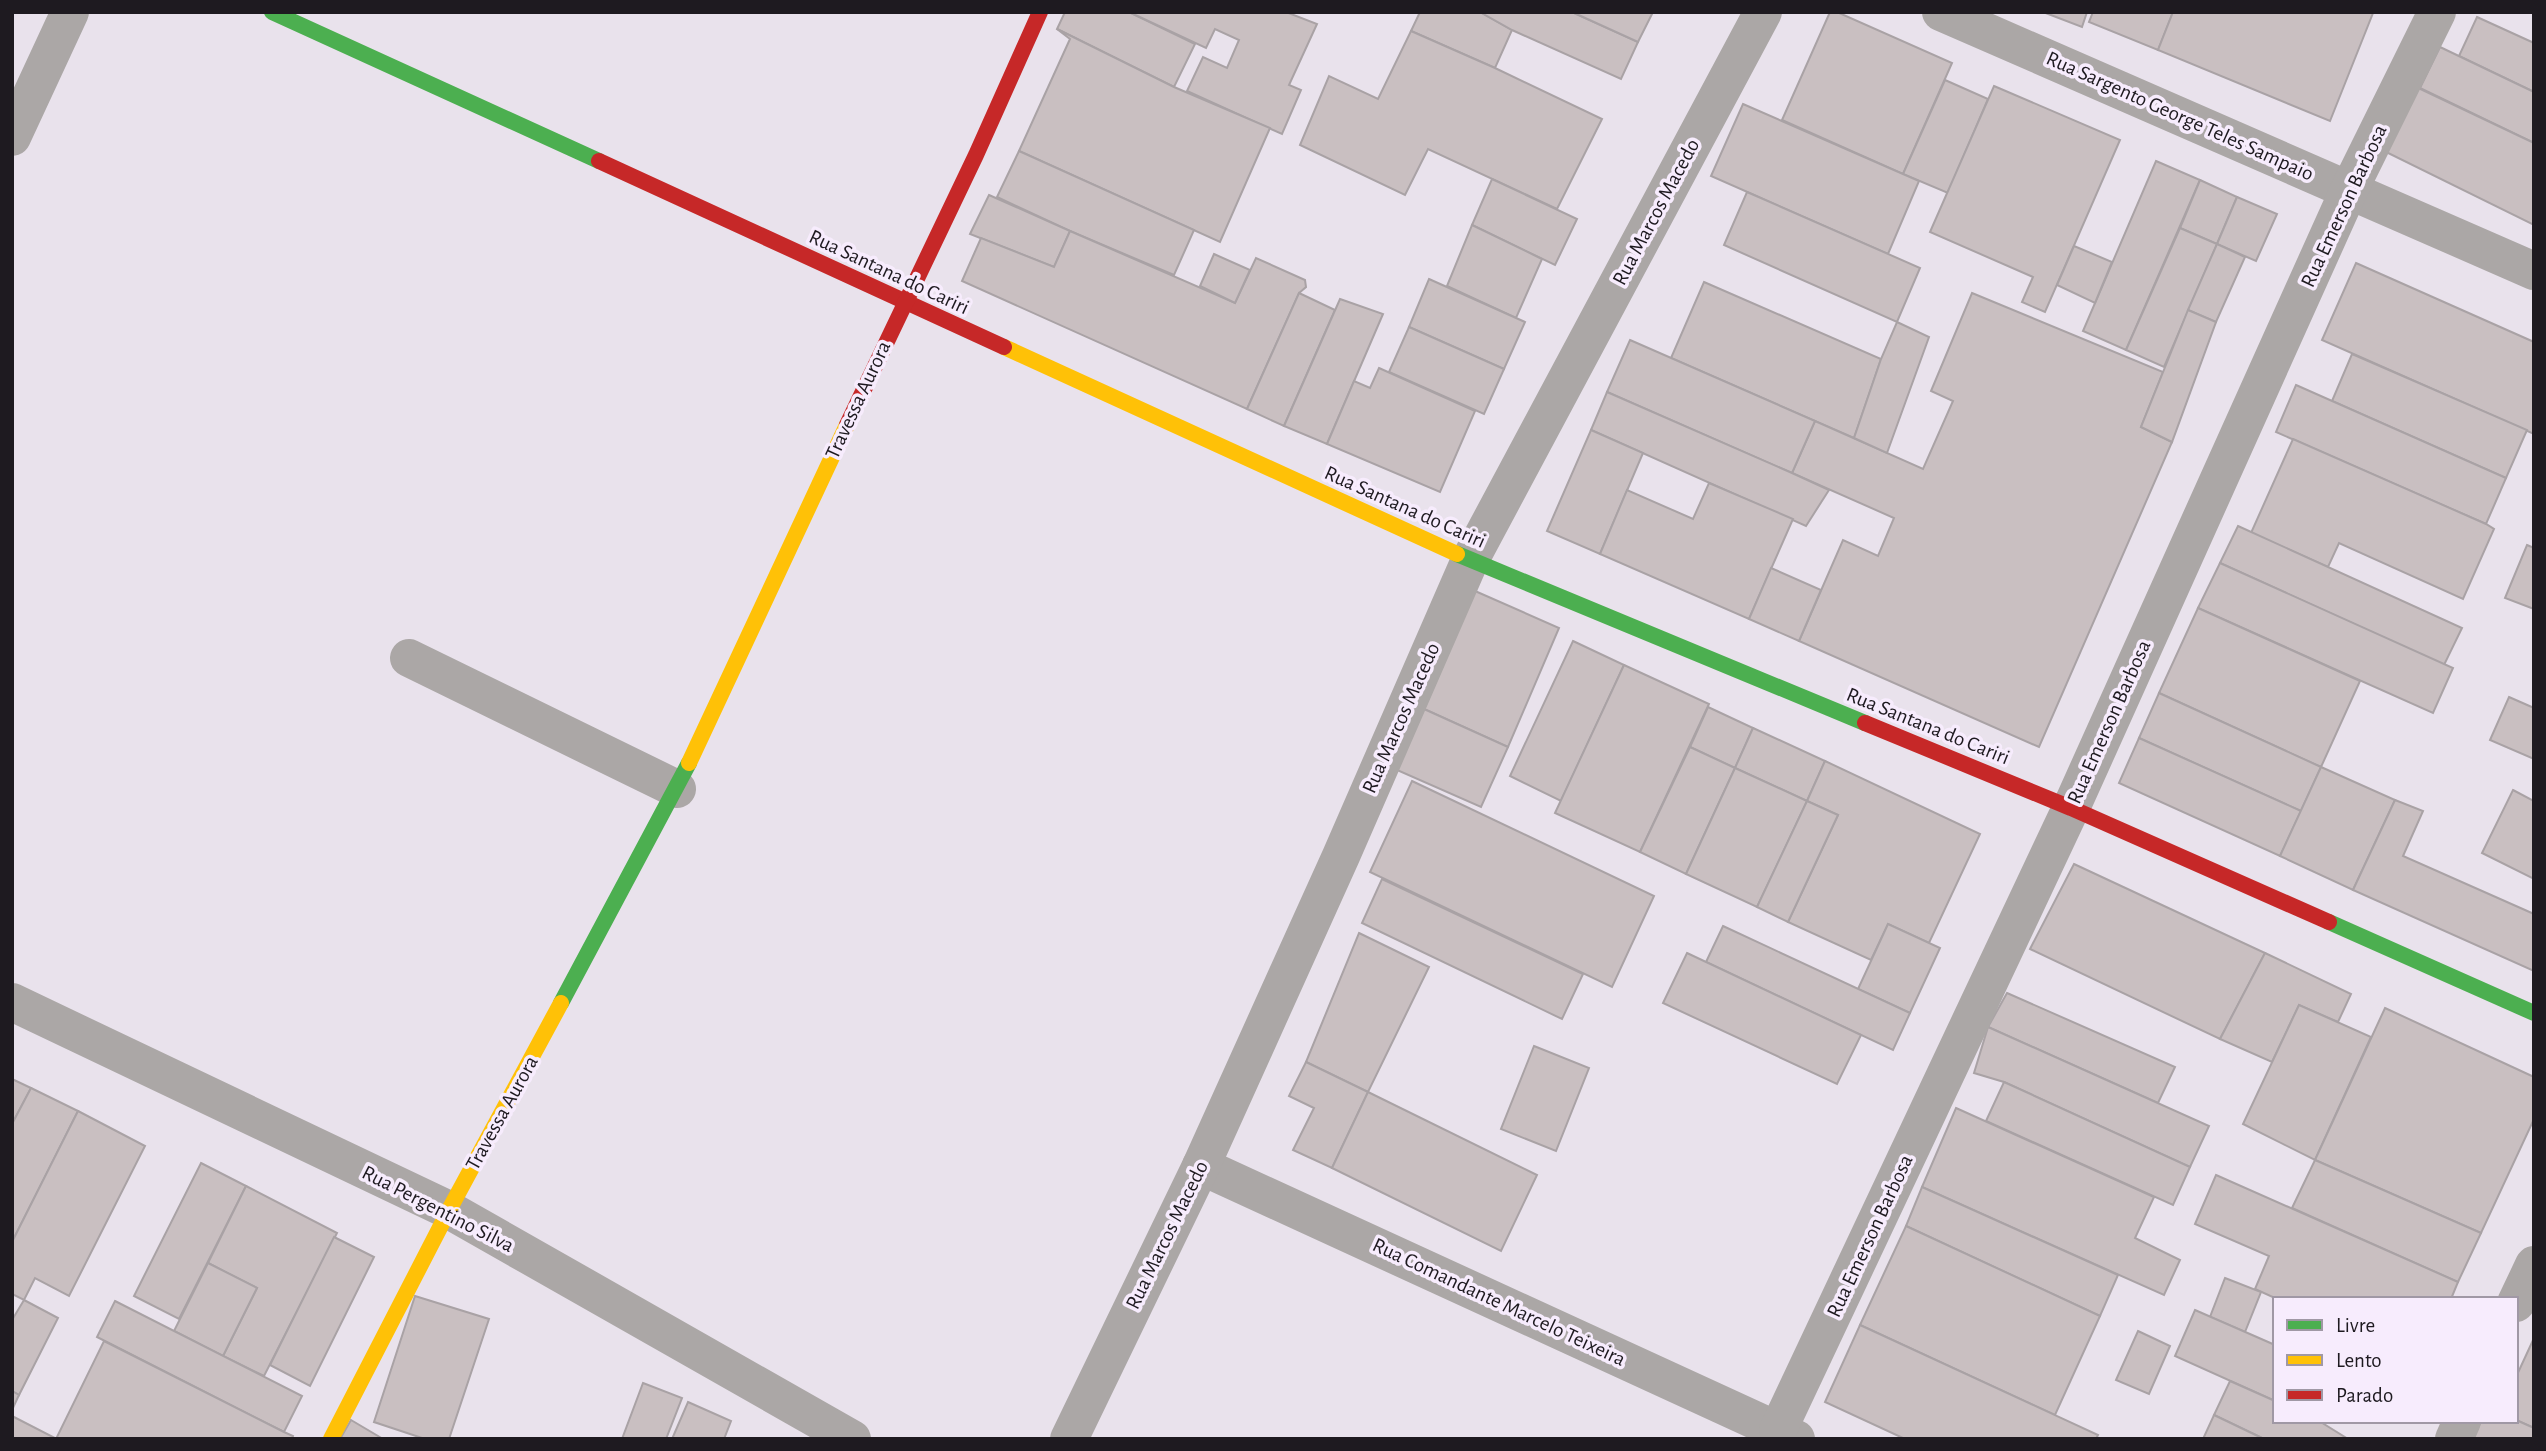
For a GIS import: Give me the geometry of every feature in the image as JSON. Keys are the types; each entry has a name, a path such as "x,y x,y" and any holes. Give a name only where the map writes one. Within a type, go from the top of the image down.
{"street":[{"path":"12,137 70,12"},
{"name":"Rua Santana do Cariri","path":"272,12 1471,560 2071,808 2534,1013"},
{"name":"Travessa Aurora","path":"331,1439 449,1210 677,789 904,302 976,155 1040,12"},
{"name":"Rua Marcos Macedo","path":"1069,1439 1200,1166 1341,856 1471,560 1763,12"},
{"name":"Rua Sargento George Teles Sampaio","path":"1941,12 2534,271"},
{"name":"Rua Emerson Barbosa","path":"1787,1434 2349,190 2437,12"},
{"path":"409,658 677,789"},
{"name":"Rua Pergentino Silva","path":"12,1002 449,1210 852,1439"},
{"name":"Rua Comandante Marcelo Teixeira","path":"1200,1166 1787,1434"},
{"path":"2518,1299 2534,1265"},
{"path":"2454,1439 2461,1423"}],"building":[{"path":"1065,12 1129,12 1195,44 1174,87 1057,29"},
{"path":"1129,12 1286,12 1317,24 1289,85 1301,90 1282,134 1187,91 1203,57 1227,68 1239,40 1215,29 1206,48"},
{"path":"1420,12 1480,12 1512,30 1495,68 1411,31"},
{"path":"1480,12 1572,12 1638,42 1621,79 1512,30"},
{"path":"1572,12 1653,12 1638,42"},
{"path":"1830,12 1837,12 1952,63 1903,174 1782,120"},
{"path":"2043,12 2087,12 2082,27"},
{"path":"2093,12 2173,12 2158,50 2089,22"},
{"path":"2173,12 2373,13 2330,121 2158,50"},
{"path":"2477,17 2534,43 2534,92 2459,56"},
{"path":"1057,29 1174,87 1270,128 1220,242 1019,151 1070,39"},
{"path":"1411,31 1602,119 1557,209 1428,149 1405,195 1300,145 1329,76 1378,99"},
{"path":"2440,47 2534,92 2534,143 2420,88"},
{"path":"1945,80 1988,99 1948,193 1903,174"},
{"path":"2412,85 2534,143 2534,225 2380,149"},
{"path":"1994,86 2120,140 2045,312 2022,302 2033,277 1930,232"},
{"path":"1743,104 1919,181 1888,254 1711,176"},
{"path":"1019,151 1194,230 1174,275 997,197"},
{"path":"2156,161 2200,180 2126,350 2083,331"},
{"path":"1492,179 1577,219 1555,265 1472,225"},
{"path":"2200,180 2237,197 2217,244 2180,228"},
{"path":"1747,192 1920,268 1897,322 1724,245"},
{"path":"989,195 1070,231 1054,267 970,234"},
{"path":"2237,197 2277,214 2256,261 2217,244"},
{"path":"1472,225 1542,259 1516,318 1447,286"},
{"path":"2180,228 2217,244 2164,367 2126,350"},
{"path":"1070,231 1235,303 1256,258 1305,280 1306,287 1299,293 1247,409 962,281 981,238 1054,267"},
{"path":"2217,244 2245,257 2216,322 2188,310"},
{"path":"2074,246 2112,262 2095,303 2057,285"},
{"path":"1214,254 1250,270 1235,303 1200,286"},
{"path":"2356,263 2534,342 2534,434 2322,340"},
{"path":"1429,279 1525,322 1504,369 1409,327"},
{"path":"1704,282 1881,359 1854,438 1671,358"},
{"path":"1299,293 1335,310 1284,426 1247,409"},
{"path":"1972,293 2163,372 2141,427 2172,442 2039,747 1799,641 1843,540 1878,556 1894,518 1792,473 1815,421 1923,469 1953,401 1931,391"},
{"path":"1340,299 1383,314 1327,444 1284,426"},
{"path":"2188,310 2216,322 2172,442 2141,427"},
{"path":"1897,322 1929,337 1887,453 1854,438 1881,359"},
{"path":"1409,327 1504,369 1484,414 1389,372"},
{"path":"1630,340 1815,421 1792,473 1607,392"},
{"path":"2352,354 2527,430 2506,478 2332,401"},
{"path":"1379,368 1475,411 1440,492 1327,444 1354,381 1370,388"},
{"path":"2296,385 2506,478 2486,524 2276,432"},
{"path":"1607,392 1829,490 1806,526 1591,430"},
{"path":"1591,430 1643,453 1600,554 1547,531"},
{"path":"2293,439 2494,529 2463,599 2339,543 2328,567 2251,533"},
{"path":"1709,483 1793,519 1749,619 1600,554 1627,490 1693,519"},
{"path":"2238,526 2462,628 2444,665 2220,563"},
{"path":"2527,545 2534,548 2534,609 2505,598"},
{"path":"2220,563 2453,668 2433,713 2198,608"},
{"path":"1771,568 1821,590 1799,641 1749,619"},
{"path":"1475,591 1559,628 1508,747 1424,709"},
{"path":"2198,608 2360,681 2321,767 2159,693"},
{"path":"1573,641 1624,665 1561,801 1510,776"},
{"path":"1624,665 1709,704 1640,852 1555,813"},
{"path":"2159,693 2321,767 2301,811 2139,738"},
{"path":"2509,697 2534,708 2534,759 2490,740"},
{"path":"1708,707 1753,728 1735,768 1690,747"},
{"path":"1424,709 1508,747 1481,807 1397,770"},
{"path":"1753,728 1825,761 1807,801 1735,768"},
{"path":"2139,738 2301,811 2280,856 2119,783"},
{"path":"1690,747 1735,768 1686,874 1640,852"},
{"path":"1825,761 1980,834 1929,943 1888,924 1871,960 1788,922 1838,815 1807,801"},
{"path":"2321,767 2395,800 2353,890 2280,856"},
{"path":"1735,768 1807,801 1757,907 1686,874"},
{"path":"1412,781 1654,896 1612,987 1370,872"},
{"path":"2513,790 2534,801 2534,879 2482,853"},
{"path":"2395,800 2423,811 2403,856 2534,914 2534,971 2353,890"},
{"path":"1807,801 1838,815 1788,922 1757,907"},
{"path":"2074,864 2265,953 2220,1039 2030,949"},
{"path":"1382,879 1583,974 1562,1019 1362,923"},
{"path":"1888,924 1940,948 1910,1013 1858,989"},
{"path":"1723,926 1910,1013 1893,1050 1706,962"},
{"path":"1359,933 1429,967 1368,1092 1306,1062"},
{"path":"1687,953 1861,1035 1837,1084 1663,1003"},
{"path":"2265,953 2351,994 2338,1022 2299,1005 2272,1062 2220,1039"},
{"path":"2007,993 2175,1067 2158,1103 1988,1027"},
{"path":"2299,1005 2371,1037 2315,1160 2243,1124"},
{"path":"2385,1008 2534,1077 2534,1119 2481,1233 2315,1160"},
{"path":"1988,1027 2209,1126 2190,1167 2004,1082 1974,1073"},
{"path":"1534,1046 1589,1068 1556,1151 1501,1129"},
{"path":"1306,1062 1368,1092 1332,1168 1293,1150 1314,1108 1289,1096"},
{"path":"12,1079 31,1088 12,1124"},
{"path":"2004,1082 2190,1167 2173,1205 1986,1121"},
{"path":"31,1088 78,1111 12,1242 12,1124"},
{"path":"1368,1092 1537,1175 1501,1251 1332,1168"},
{"path":"1956,1108 2154,1197 2135,1238 2180,1260 2164,1295 1922,1187"},
{"path":"78,1111 145,1146 69,1296 35,1278 24,1300 12,1294 12,1242"},
{"path":"2315,1160 2481,1233 2458,1282 2292,1208"},
{"path":"201,1163 246,1186 179,1319 134,1296"},
{"path":"2216,1175 2458,1282 2452,1297 2273,1297 2255,1289 2269,1256 2195,1224"},
{"path":"246,1186 337,1233 264,1376 223,1356 257,1288 208,1263"},
{"path":"1922,1187 2118,1275 2100,1316 1906,1226"},
{"path":"1906,1226 2100,1316 2055,1415 1860,1325"},
{"path":"334,1237 374,1257 310,1386 270,1365"},
{"path":"208,1263 257,1288 223,1356 174,1331"},
{"path":"2225,1278 2261,1292 2245,1332 2210,1317"},
{"path":"415,1296 489,1319 449,1439 425,1439 374,1422"},
{"path":"24,1300 58,1318 19,1395 12,1391 12,1320"},
{"path":"115,1301 302,1396 284,1432 97,1337"},
{"path":"2195,1310 2273,1344 2273,1400 2175,1356"},
{"path":"1860,1325 2098,1435 2096,1439 1905,1439 1825,1402"},
{"path":"2138,1331 2170,1346 2149,1394 2116,1380"},
{"path":"2534,1338 2534,1428 2518,1421 2518,1373"},
{"path":"104,1341 293,1436 292,1439 56,1439"},
{"path":"2230,1381 2273,1400 2273,1423 2322,1423 2348,1439 2264,1439 2214,1415"},
{"path":"643,1383 682,1398 666,1439 622,1439"},
{"path":"12,1391 19,1395 12,1410"},
{"path":"688,1402 731,1421 724,1439 672,1439"},
{"path":"2214,1415 2264,1439 2203,1439"},
{"path":"12,1416 55,1438 56,1439 12,1439"},
{"path":"351,1420 383,1439 340,1439"},
{"path":"2518,1421 2534,1428 2534,1439 2473,1439 2480,1423 2518,1423"}],"traffic: fast":[{"path":"272,12 599,161"},
{"path":"1457,554 1865,723"},
{"path":"561,1003 689,763"},
{"path":"2329,922 2534,1013"}],"traffic: slow":[{"path":"1004,347 1457,554"},
{"path":"689,763 847,425"},
{"path":"331,1439 449,1210 561,1003"}],"traffic: jam":[{"path":"847,425 976,155 1040,12"},
{"path":"599,161 1004,347"},
{"path":"1865,723 2071,808 2329,922"}]}
